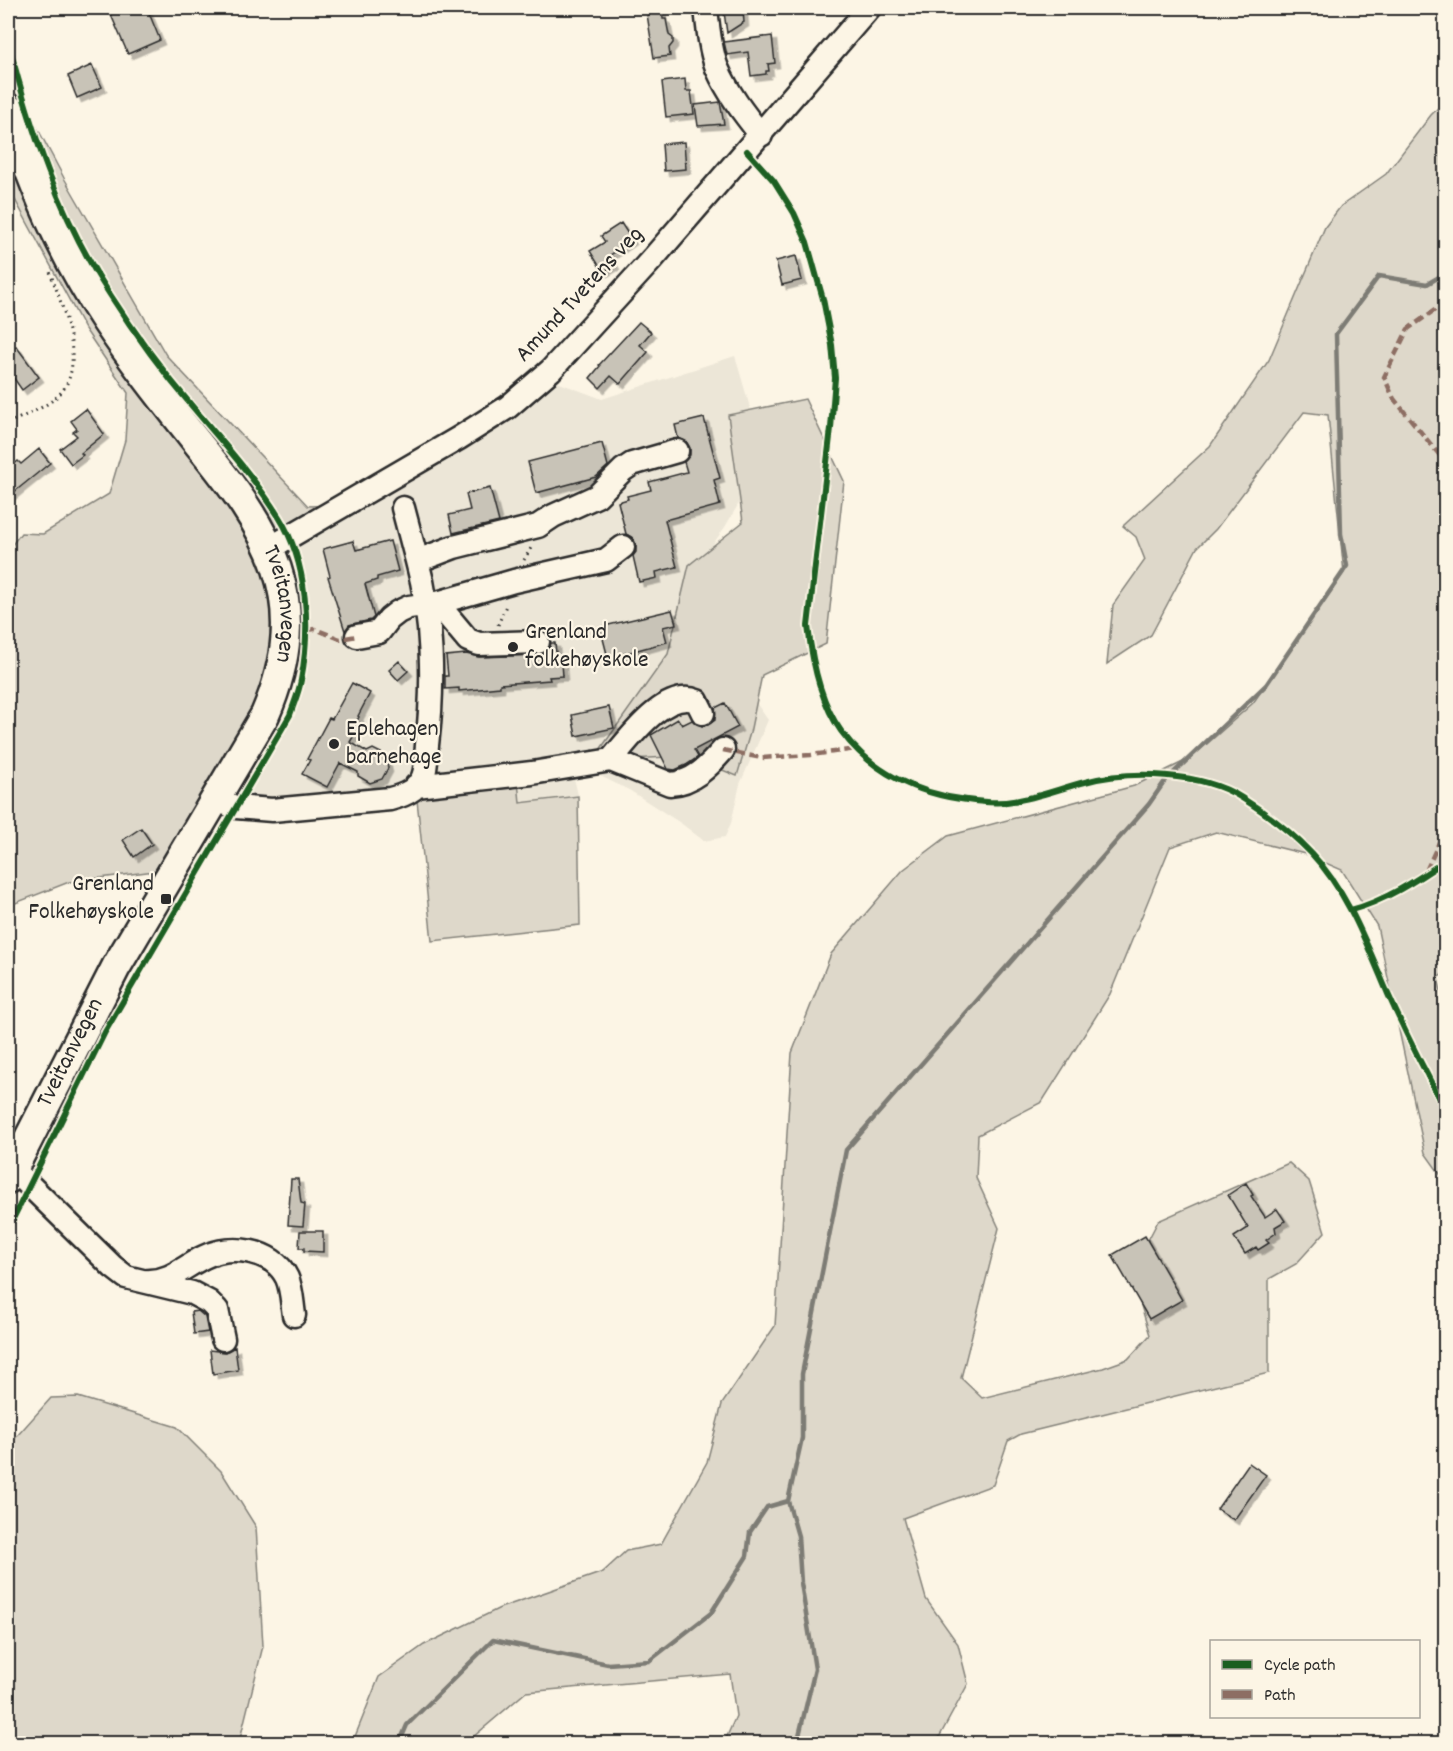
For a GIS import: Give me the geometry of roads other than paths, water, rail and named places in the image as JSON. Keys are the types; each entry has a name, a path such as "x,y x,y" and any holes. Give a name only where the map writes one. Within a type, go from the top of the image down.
{"main road":[{"name":"Tveitanvegen","path":"8,108 25,161 38,192 87,289 124,348 249,509 270,548 282,586 286,610 284,659 277,688 265,715 116,967 10,1174"}],"street":[{"path":"706,8 716,66 735,102 761,135"},
{"name":"Amund Tvetens veg","path":"270,548 459,438 508,406 551,370 761,135 861,11"},
{"path":"417,561 454,547 538,526 597,496 632,464 677,451"},
{"path":"214,800 253,810 390,799 403,795 416,786 423,777 428,734 432,603 417,561 403,508"},
{"path":"357,636 379,632 388,619 409,607 606,560 623,547"},
{"path":"432,603 468,640 479,644 538,642"},
{"path":"416,786 532,773 618,752 632,733 678,699 691,698 697,701 698,716"},
{"path":"618,752 670,784 678,784 704,770 723,750"},
{"path":"10,1174 126,1277 192,1293 209,1302 217,1310 223,1339"},
{"path":"142,1281 159,1281 206,1256 219,1252 248,1251 278,1264 287,1278 294,1315"}],"waterway":[{"path":"797,1744 815,1669 801,1583 798,1536 788,1501 802,1438 802,1374 846,1150 1149,804 1165,781 1266,685 1347,566 1341,534 1336,334 1379,276 1427,284 1446,273"},
{"path":"399,1744 407,1725 493,1640 608,1664 649,1661 711,1613 747,1556 750,1532 767,1507 788,1501"}],"place":[{"name":"Grenland folkehøyskole","path":"513,647"},
{"name":"Eplehagen barnehage","path":"334,744"},
{"name":"Grenland Folkehøyskole","path":"166,899"}]}
